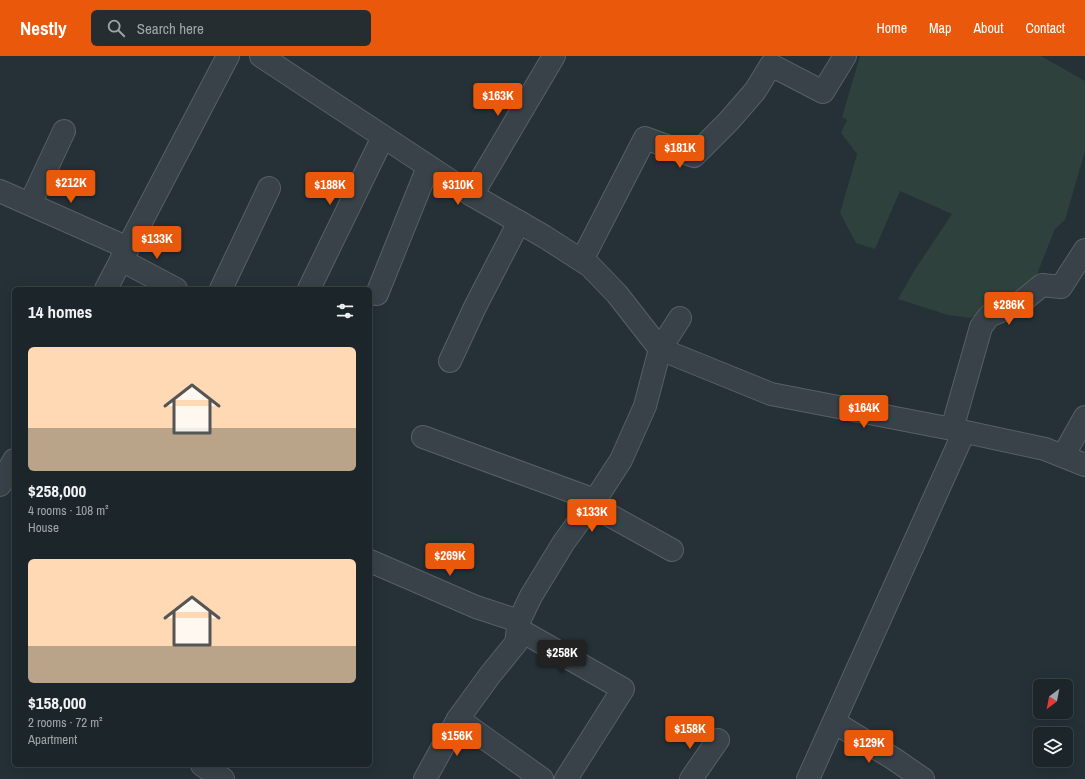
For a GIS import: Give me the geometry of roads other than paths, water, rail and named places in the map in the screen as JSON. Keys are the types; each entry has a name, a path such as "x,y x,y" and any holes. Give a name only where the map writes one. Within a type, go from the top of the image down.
{"street":[{"path":"107,287 228,56"},
{"path":"261,56 472,195 582,260 618,294 660,349 771,394 958,430 1045,449 1085,465"},
{"path":"472,195 554,56"},
{"path":"582,260 645,138 694,156 728,122 754,91 771,65 823,92 844,56"},
{"path":"30,204 64,131"},
{"path":"310,287 382,136"},
{"path":"377,294 428,166"},
{"path":"222,287 269,188"},
{"path":"0,191 30,204 124,254 173,287"},
{"path":"450,361 475,307 519,222"},
{"path":"808,779 834,722 958,430 981,326 989,316 1020,303 1042,285 1061,287 1085,250"},
{"path":"425,779 458,719 490,675 516,643 519,625 531,596 564,542 593,503 621,460 645,406 660,349 680,318"},
{"path":"1063,456 1085,417"},
{"path":"423,437 593,503 672,550"},
{"path":"0,485 12,464"},
{"path":"372,562 519,625 623,689 566,779"},
{"path":"458,719 542,779"},
{"path":"834,722 923,779"},
{"path":"691,779 718,740"},
{"path":"205,767 223,779"},
{"path":"228,779 233,767"}]}
